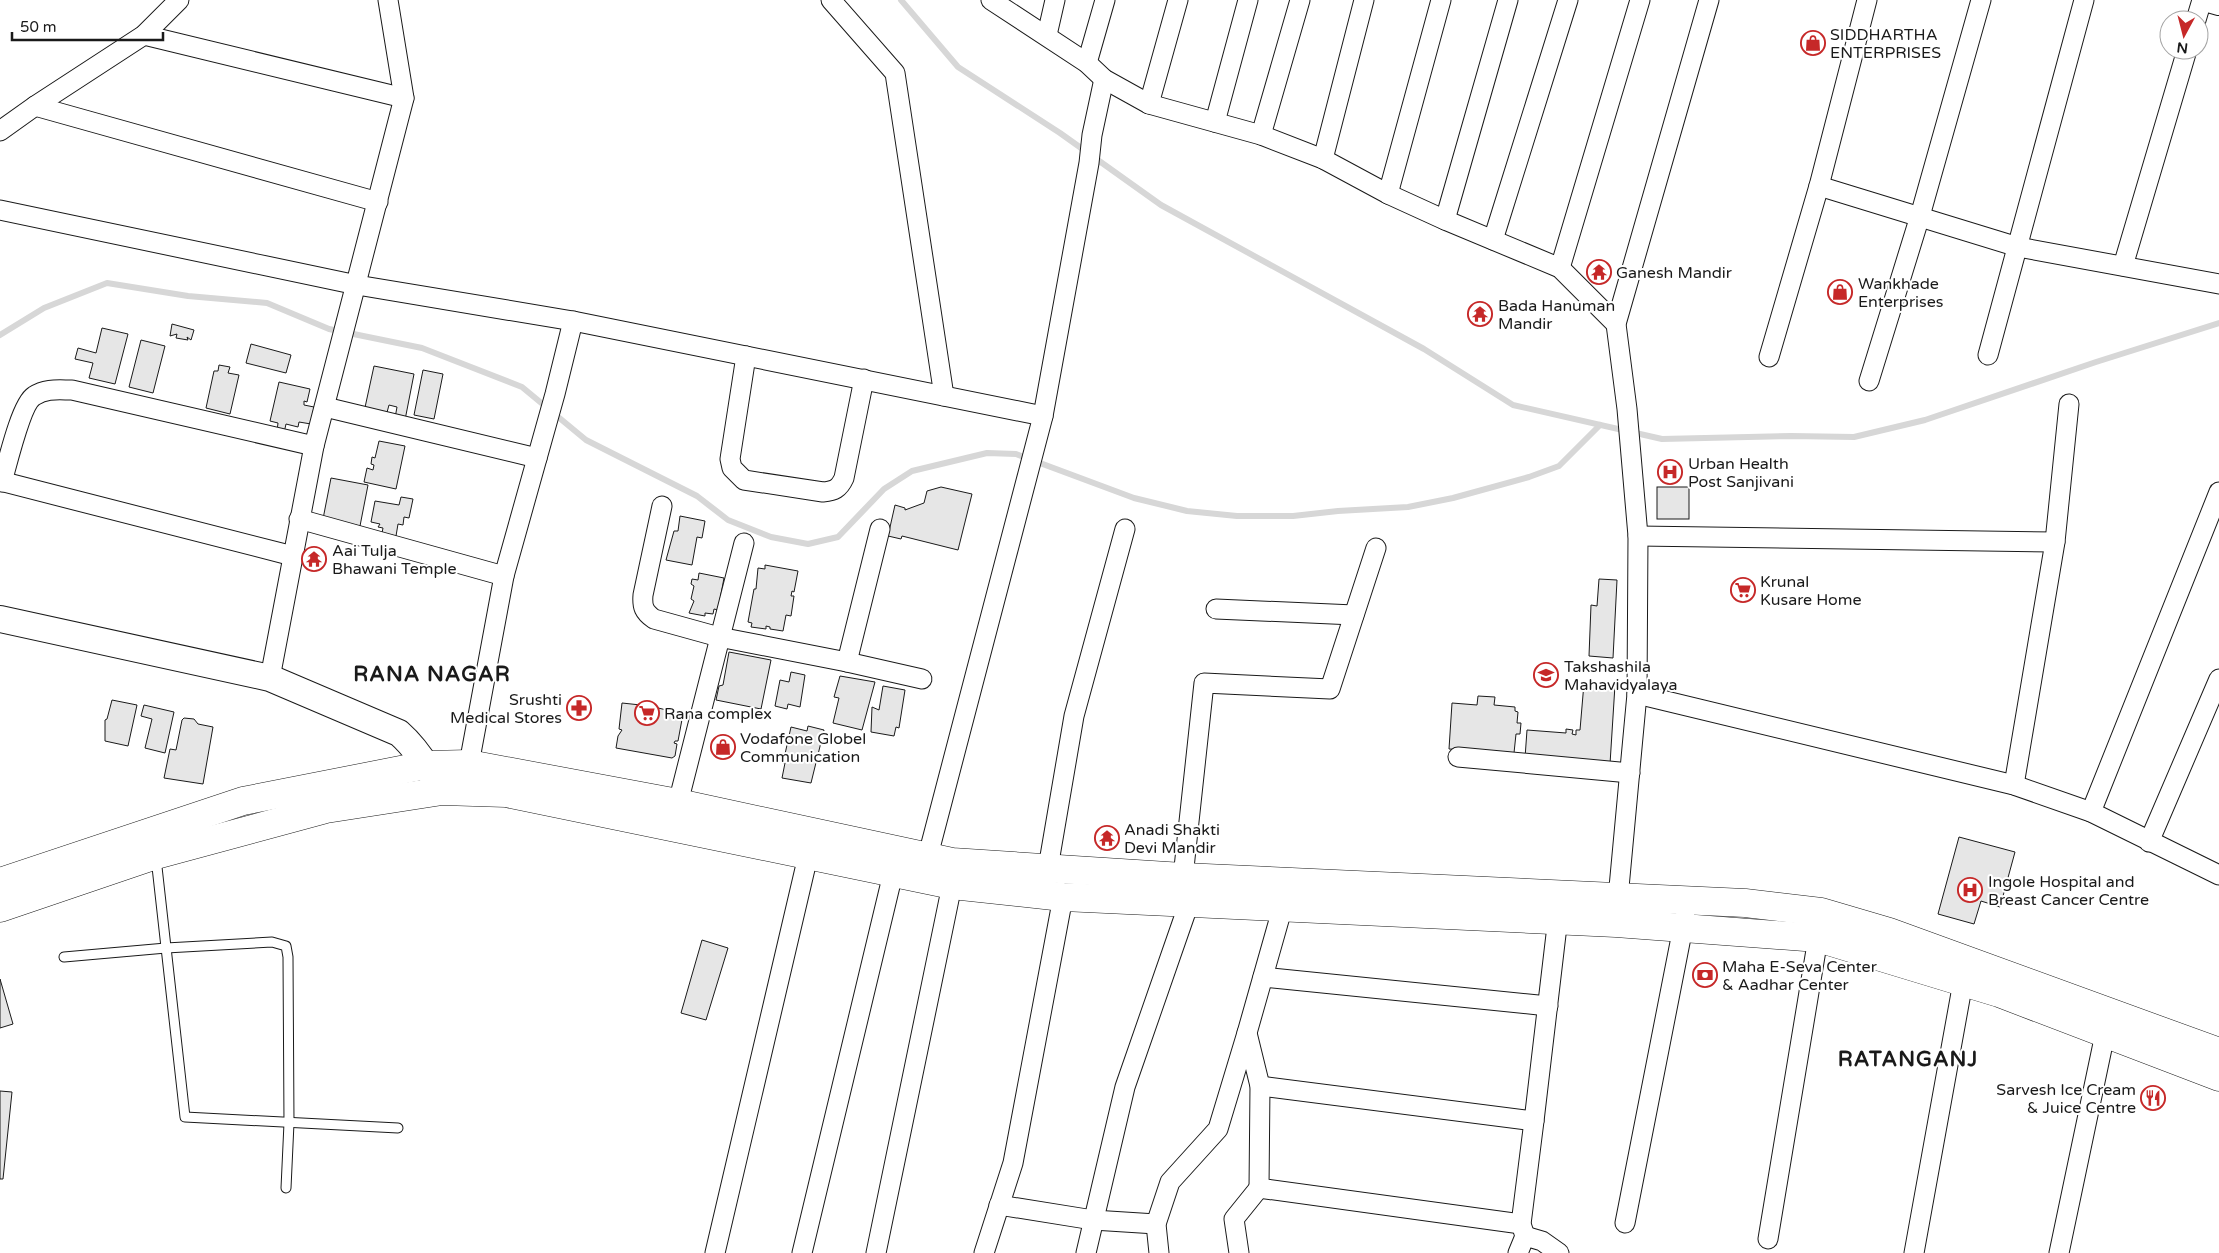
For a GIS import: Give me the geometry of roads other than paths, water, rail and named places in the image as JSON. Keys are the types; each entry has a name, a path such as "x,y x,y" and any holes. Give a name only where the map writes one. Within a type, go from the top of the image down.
{"main road":[{"path":"0,882 244,801 426,765 469,764 678,803 924,868 952,885 1063,897 1186,890 1617,911 1687,901 1746,902 1821,912 1889,932 2219,1052"},
{"path":"0,908 156,855 326,809 442,791 506,793 808,856 896,861"},
{"path":"924,868 952,862 1048,868 1283,906 1559,908"},
{"path":"1617,911 1684,928 1818,938 1999,994 2219,1077"}],"street":[{"path":"0,131 144,35 179,0"},
{"path":"270,678 314,446 404,98 388,0"},
{"path":"831,0 895,73 944,396"},
{"path":"992,0 1087,63 1104,79 1149,104 1261,135 1323,160 1388,194 1444,220 1560,268 1616,324"},
{"path":"1047,35 1055,0"},
{"path":"1087,63 1105,0"},
{"path":"1149,104 1178,0"},
{"path":"1216,122 1248,0"},
{"path":"1261,135 1300,0"},
{"path":"1323,160 1364,0"},
{"path":"1388,194 1441,0"},
{"path":"1444,220 1508,0"},
{"path":"1493,240 1568,0"},
{"path":"1560,268 1640,0"},
{"path":"1617,911 1637,694 1638,536 1627,409 1616,324 1709,0"},
{"path":"1769,357 1819,186 1867,0"},
{"path":"1869,381 1920,216 1981,0"},
{"path":"1988,355 2084,0"},
{"path":"2212,0 2219,2"},
{"path":"144,35 404,98"},
{"path":"2123,266 2184,60"},
{"path":"924,868 1043,416 1089,163 1092,135 1104,79"},
{"path":"35,106 378,202"},
{"path":"1819,186 2018,247 2219,284"},
{"path":"0,210 357,285 573,321 1043,416"},
{"path":"469,764 504,576 546,428 573,321"},
{"path":"746,356 730,459 732,468 744,480 823,492 832,491 840,486 844,478 864,379"},
{"path":"293,556 1,482 24,410 33,396 47,390 72,390 314,446"},
{"path":"2014,785 2055,542 2069,404"},
{"path":"324,408 537,458"},
{"path":"2091,812 2219,492"},
{"path":"662,506 642,605 645,613 654,619 719,637 922,679"},
{"path":"299,519 504,576"},
{"path":"847,662 880,529"},
{"path":"1048,868 1074,716 1126,529"},
{"path":"1638,536 2055,542"},
{"path":"678,803 744,543"},
{"path":"1086,1253 1125,1087 1186,890 1204,683 1330,690 1376,548"},
{"path":"1216,609 1354,615"},
{"path":"0,619 270,678 399,734 407,740 426,765 442,791"},
{"path":"2149,842 2219,680"},
{"path":"1637,694 2014,785 2091,812 2219,875"},
{"path":"1458,757 1630,773"},
{"path":"715,1253 808,856"},
{"path":"802,1253 896,861"},
{"path":"876,1253 952,885"},
{"path":"984,1253 1013,1163 1063,897"},
{"path":"1625,1223 1684,928 1687,901"},
{"path":"1159,1253 1156,1224 1170,1182 1218,1129 1248,1033 1283,906"},
{"path":"1521,1238 1559,908"},
{"path":"1768,1239 1818,938"},
{"path":"1263,978 1548,1006"},
{"path":"1914,1253 1964,982"},
{"path":"1239,1253 1234,1220 1259,1188 1260,1086 1248,1033"},
{"path":"2059,1253 2105,1034"},
{"path":"1260,1086 1534,1121"},
{"path":"1259,1188 1521,1238 1551,1251"},
{"path":"999,1206 1093,1220 1156,1224"}],"lane":[{"path":"156,855 185,1117 398,1128"},
{"path":"64,957 166,948 272,942 286,946 288,957 289,1123 286,1188"}],"waterway":[{"path":"901,0 958,67 1060,133 1161,205 1424,349 1513,405 1662,439 1791,436 1854,437 1925,420 2096,362 2219,323"},
{"path":"0,335 44,308 107,283 188,296 267,303 329,329 422,348 522,387 586,440 697,496 728,520 771,537 808,544 838,537 884,489 912,471 987,453 1016,454 1134,498 1187,511 1237,516 1293,516 1408,507 1453,498 1529,477 1559,466 1600,425"}],"place":[{"name":"SIDDHARTHA ENTERPRISES","path":"1813,43"},
{"name":"Ganesh Mandir","path":"1599,272"},
{"name":"Wankhade Enterprises","path":"1840,292"},
{"name":"Bada Hanuman Mandir","path":"1480,314"},
{"name":"Urban Health Post Sanjivani","path":"1670,472"},
{"name":"Aai Tulja Bhawani Temple","path":"314,559"},
{"name":"Krunal Kusare Home","path":"1743,590"},
{"name":"Takshashila Mahavidyalaya","path":"1546,675"},
{"name":"Srushti Medical Stores","path":"579,708"},
{"name":"Rana complex","path":"647,713"},
{"name":"Vodafone Globel Communication","path":"723,747"},
{"name":"Anadi Shakti Devi Mandir","path":"1107,838"},
{"name":"Ingole Hospital and Breast Cancer Centre","path":"1970,890"},
{"name":"Maha E-Seva Center & Aadhar Center","path":"1705,975"},
{"name":"Sarvesh Ice Cream & Juice Centre","path":"2153,1098"}],"district":[{"name":"RANA NAGAR","path":"432,674"},
{"name":"RATANGANJ","path":"1908,1059"}]}
